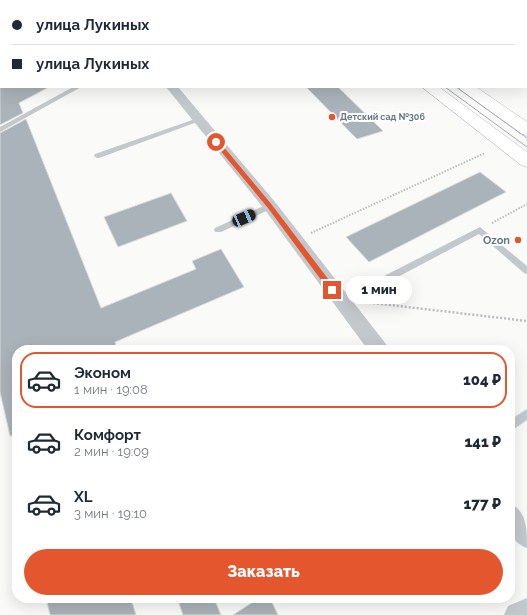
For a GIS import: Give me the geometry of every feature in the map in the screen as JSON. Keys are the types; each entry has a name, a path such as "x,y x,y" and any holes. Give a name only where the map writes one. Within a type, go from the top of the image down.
{"main road":[{"path":"430,88 527,161"},
{"path":"467,88 527,130"}],"street":[{"path":"173,88 270,206 344,301 375,345"},
{"path":"515,521 527,536"}],"lane":[{"path":"0,130 76,88"},
{"path":"98,156 198,120"},
{"path":"218,230 270,206"},
{"path":"344,301 480,230 527,271"},
{"path":"515,423 527,414"}],"path":[{"path":"295,240 485,152"},
{"path":"480,230 527,204"},
{"path":"344,301 527,321"}],"building":[{"path":"0,88 47,88 19,103 23,113 0,125"},
{"path":"307,88 339,88 383,131 357,139"},
{"path":"26,119 101,308 196,269 192,261 221,249 244,287 115,342 116,345 12,345 12,436 10,436 0,392 0,133"},
{"path":"480,172 506,192 369,262 346,237"},
{"path":"171,193 187,221 118,247 104,217"},
{"path":"47,603 132,603 136,615 50,615"},
{"path":"179,603 216,603 221,615 183,615"},
{"path":"251,603 272,603 278,615 233,615"}],"tram line":[{"path":"446,88 527,147"},
{"path":"457,88 527,138"}],"place":[{"name":"Детский сад №306","path":"332,117"},
{"name":"Ozon","path":"518,240"}],"route":[{"path":"216,142 270,206 332,290"}]}
